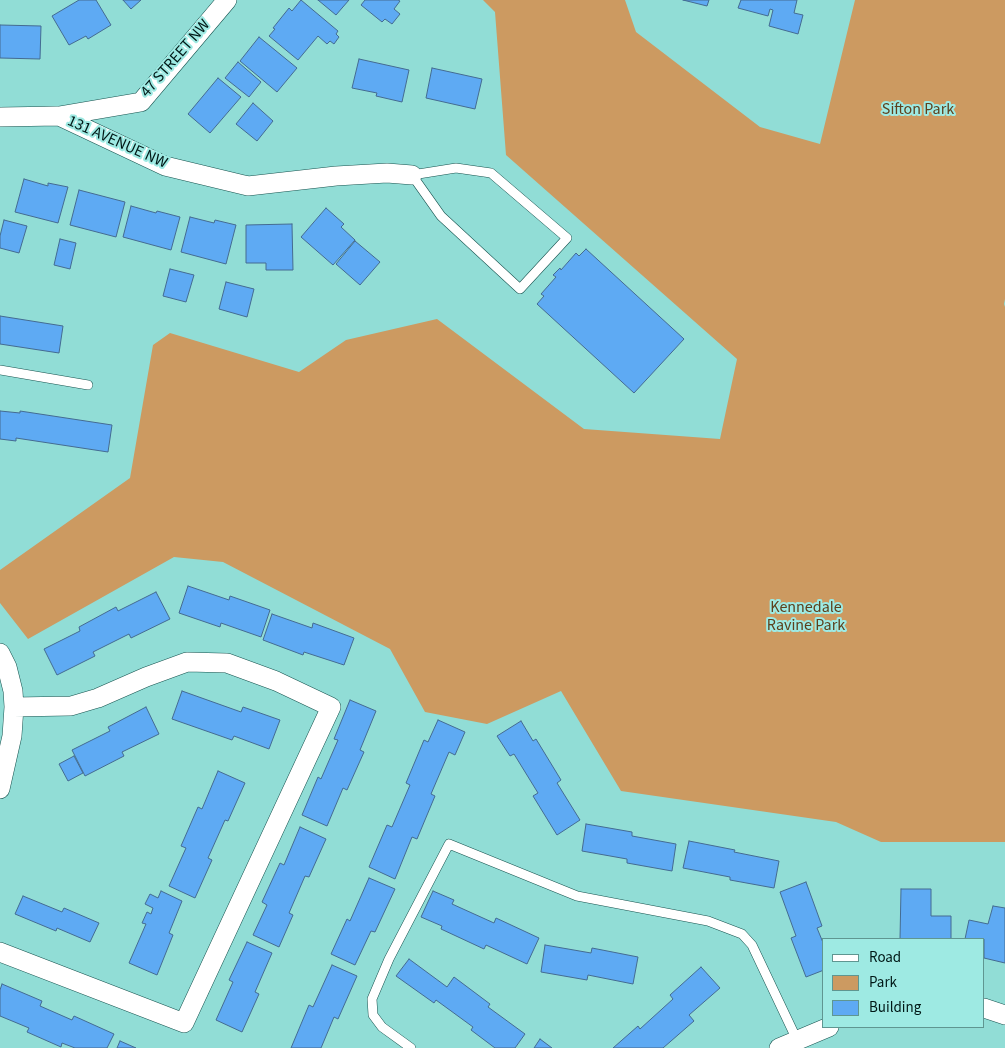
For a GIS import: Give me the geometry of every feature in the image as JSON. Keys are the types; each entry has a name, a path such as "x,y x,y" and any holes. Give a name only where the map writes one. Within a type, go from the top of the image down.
{"street":[{"name":"47 STREET NW","path":"59,116 141,102 227,0"},
{"name":"131 AVENUE NW","path":"0,117 59,116 165,166 248,186 336,176 387,173 412,175"},
{"path":"0,653 7,667 13,691 14,707 0,788"},
{"path":"0,952 184,1023 331,707 276,681 228,663 187,662 98,698 70,706 14,707"},
{"path":"985,1008 1005,1016"},
{"path":"779,1048 827,1028"}],"lane":[{"path":"456,168 491,173 567,238 520,289 441,216 412,175 456,168"},
{"path":"0,370 88,385"},
{"path":"411,1048 382,1027 373,1015 372,999 389,959 449,844 577,896 708,921 742,934 752,945 797,1040"}],"green space":[{"name":"Kennedale Ravine Park","path":"483,0 625,0 636,32 760,127 820,144 855,0 1005,0 1005,842 881,842 836,822 621,791 561,691 487,724 425,712 390,649 223,562 174,557 28,639 0,603 0,570 130,478 153,345 170,333 299,372 346,340 437,319 584,429 720,439 737,359 506,155 495,12"}],"building":[{"path":"79,0 96,0 111,25 88,39 86,36 69,45 52,16"},
{"path":"123,0 141,0 131,9"},
{"path":"301,0 338,31 336,34 339,37 334,44 330,41 327,44 318,36 298,60 269,36 289,8 292,11"},
{"path":"318,0 349,0 336,15"},
{"path":"365,0 398,0 400,1 394,9 400,14 392,24 385,19 382,22 361,5"},
{"path":"683,0 709,0 707,6"},
{"path":"741,0 797,0 794,13 803,15 798,34 769,26 773,10 770,9 768,16 738,8"},
{"path":"0,25 41,26 40,59 0,58"},
{"path":"259,37 297,68 277,92 240,61"},
{"path":"359,59 409,70 402,102 376,96 377,93 352,88"},
{"path":"238,62 261,82 249,97 225,78"},
{"path":"432,68 482,79 475,109 426,98"},
{"path":"218,78 241,97 210,133 188,114"},
{"path":"253,103 273,121 257,141 236,124"},
{"path":"24,179 48,186 48,183 68,187 58,223 15,212"},
{"path":"79,190 125,202 116,237 70,225"},
{"path":"131,206 180,217 171,250 123,237"},
{"path":"326,208 344,224 341,227 355,240 333,265 301,237"},
{"path":"190,217 214,223 215,220 236,225 226,264 181,252"},
{"path":"4,220 27,226 19,253 0,248 0,236"},
{"path":"292,224 293,270 266,270 266,263 246,263 246,225"},
{"path":"60,239 76,243 70,269 54,265"},
{"path":"355,241 380,262 360,285 336,264"},
{"path":"586,249 684,339 634,393 537,304 544,296 541,294 556,277 553,275 560,268 561,270 576,253 579,256"},
{"path":"170,269 194,275 186,302 163,296"},
{"path":"226,282 254,289 247,317 219,309"},
{"path":"0,316 63,326 59,353 0,344"},
{"path":"0,411 20,413 20,411 112,425 108,452 16,438 16,441 0,439"},
{"path":"188,586 229,600 230,596 270,610 261,637 221,623 220,627 179,613"},
{"path":"156,592 170,619 131,638 129,634 93,652 95,656 57,675 44,649 80,631 79,627 116,607 118,611"},
{"path":"272,614 312,628 313,623 354,638 344,665 304,652 303,655 263,640"},
{"path":"182,691 241,712 243,707 280,720 269,749 234,736 232,740 172,719"},
{"path":"350,700 376,711 360,750 364,752 347,790 343,788 327,826 302,815 318,777 321,779 338,740 334,739"},
{"path":"146,707 159,734 122,752 124,756 85,776 72,750 110,731 108,727"},
{"path":"438,720 465,732 455,755 449,752 431,794 435,796 417,839 412,837 395,879 369,867 387,825 392,827 410,785 406,783 424,740 428,742"},
{"path":"521,721 533,741 536,739 561,780 557,783 580,820 557,835 533,796 538,793 514,754 510,756 497,736"},
{"path":"74,756 83,773 68,781 59,764"},
{"path":"218,771 245,783 228,821 225,820 208,858 212,860 195,898 169,886 186,848 181,846 198,807 202,809"},
{"path":"586,824 632,832 632,836 676,844 672,871 627,863 627,859 582,851"},
{"path":"300,827 326,839 309,877 305,876 289,913 293,915 279,947 253,935 267,905 262,902 280,863 284,865"},
{"path":"689,841 779,861 774,888 730,880 730,877 683,868"},
{"path":"369,878 395,889 375,932 371,931 355,965 331,954 347,919 350,921"},
{"path":"806,882 822,926 817,928 822,940 822,971 806,977 791,938 796,936 780,892"},
{"path":"901,889 931,889 931,916 951,916 951,938 900,938"},
{"path":"161,891 182,901 169,933 173,935 157,975 129,963 146,924 142,923 147,912 151,914 153,908 145,904 150,894 158,898"},
{"path":"433,891 454,900 452,904 494,923 496,918 539,938 527,964 486,945 484,949 441,929 442,926 421,917"},
{"path":"23,896 62,912 64,908 99,923 90,942 57,928 56,931 15,914"},
{"path":"993,906 1005,908 1005,963 985,958 985,938 965,938 969,920 988,924"},
{"path":"247,942 272,953 255,992 259,994 242,1032 216,1020 233,982 229,980"},
{"path":"545,945 591,953 592,948 638,957 633,984 588,975 587,980 541,972"},
{"path":"409,959 447,987 454,977 490,1004 488,1007 525,1034 515,1048 495,1048 471,1030 473,1027 436,1000 434,1003 396,976"},
{"path":"332,965 357,976 338,1019 334,1017 321,1048 291,1048 309,1005 313,1007"},
{"path":"701,967 720,988 689,1015 694,1021 663,1048 613,1048 638,1026 640,1029 673,999 670,995"},
{"path":"2,984 42,1001 40,1006 72,1020 74,1016 114,1034 107,1048 75,1048 62,1043 61,1047 27,1032 29,1028 0,1016 0,990"},
{"path":"540,1039 552,1048 534,1048"},
{"path":"120,1041 136,1048 117,1048"}],"park label":[{"name":"Sifton Park","path":"918,110"}]}
